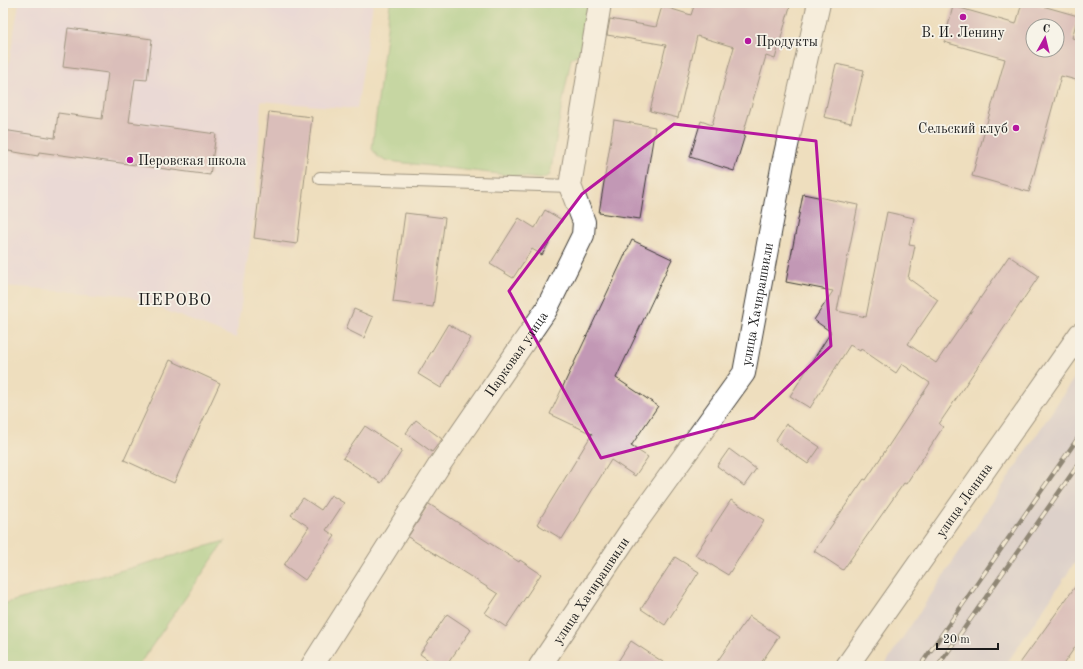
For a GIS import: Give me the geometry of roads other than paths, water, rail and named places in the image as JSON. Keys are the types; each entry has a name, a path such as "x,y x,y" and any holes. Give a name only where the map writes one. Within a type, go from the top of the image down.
{"street":[{"path":"570,186 600,3"},
{"name":"улица Хачирашвили","path":"540,666 635,524 744,373 783,163 819,3"},
{"name":"Парковая улица","path":"312,666 440,464 546,310 583,235 584,222 570,186"},
{"name":"улица Ленина","path":"848,666 1080,334"}],"lane":[{"path":"320,178 570,186"}],"railway":[{"path":"920,666 1080,435"},
{"path":"938,666 1080,462"}],"place":[{"name":"В. И. Ленину","path":"963,17"},
{"name":"Продукты","path":"748,41"},
{"name":"Сельский клуб","path":"1016,128"},
{"name":"Перовская школа","path":"130,160"}],"district":[{"name":"ПЕРОВО","path":"175,299"}]}
